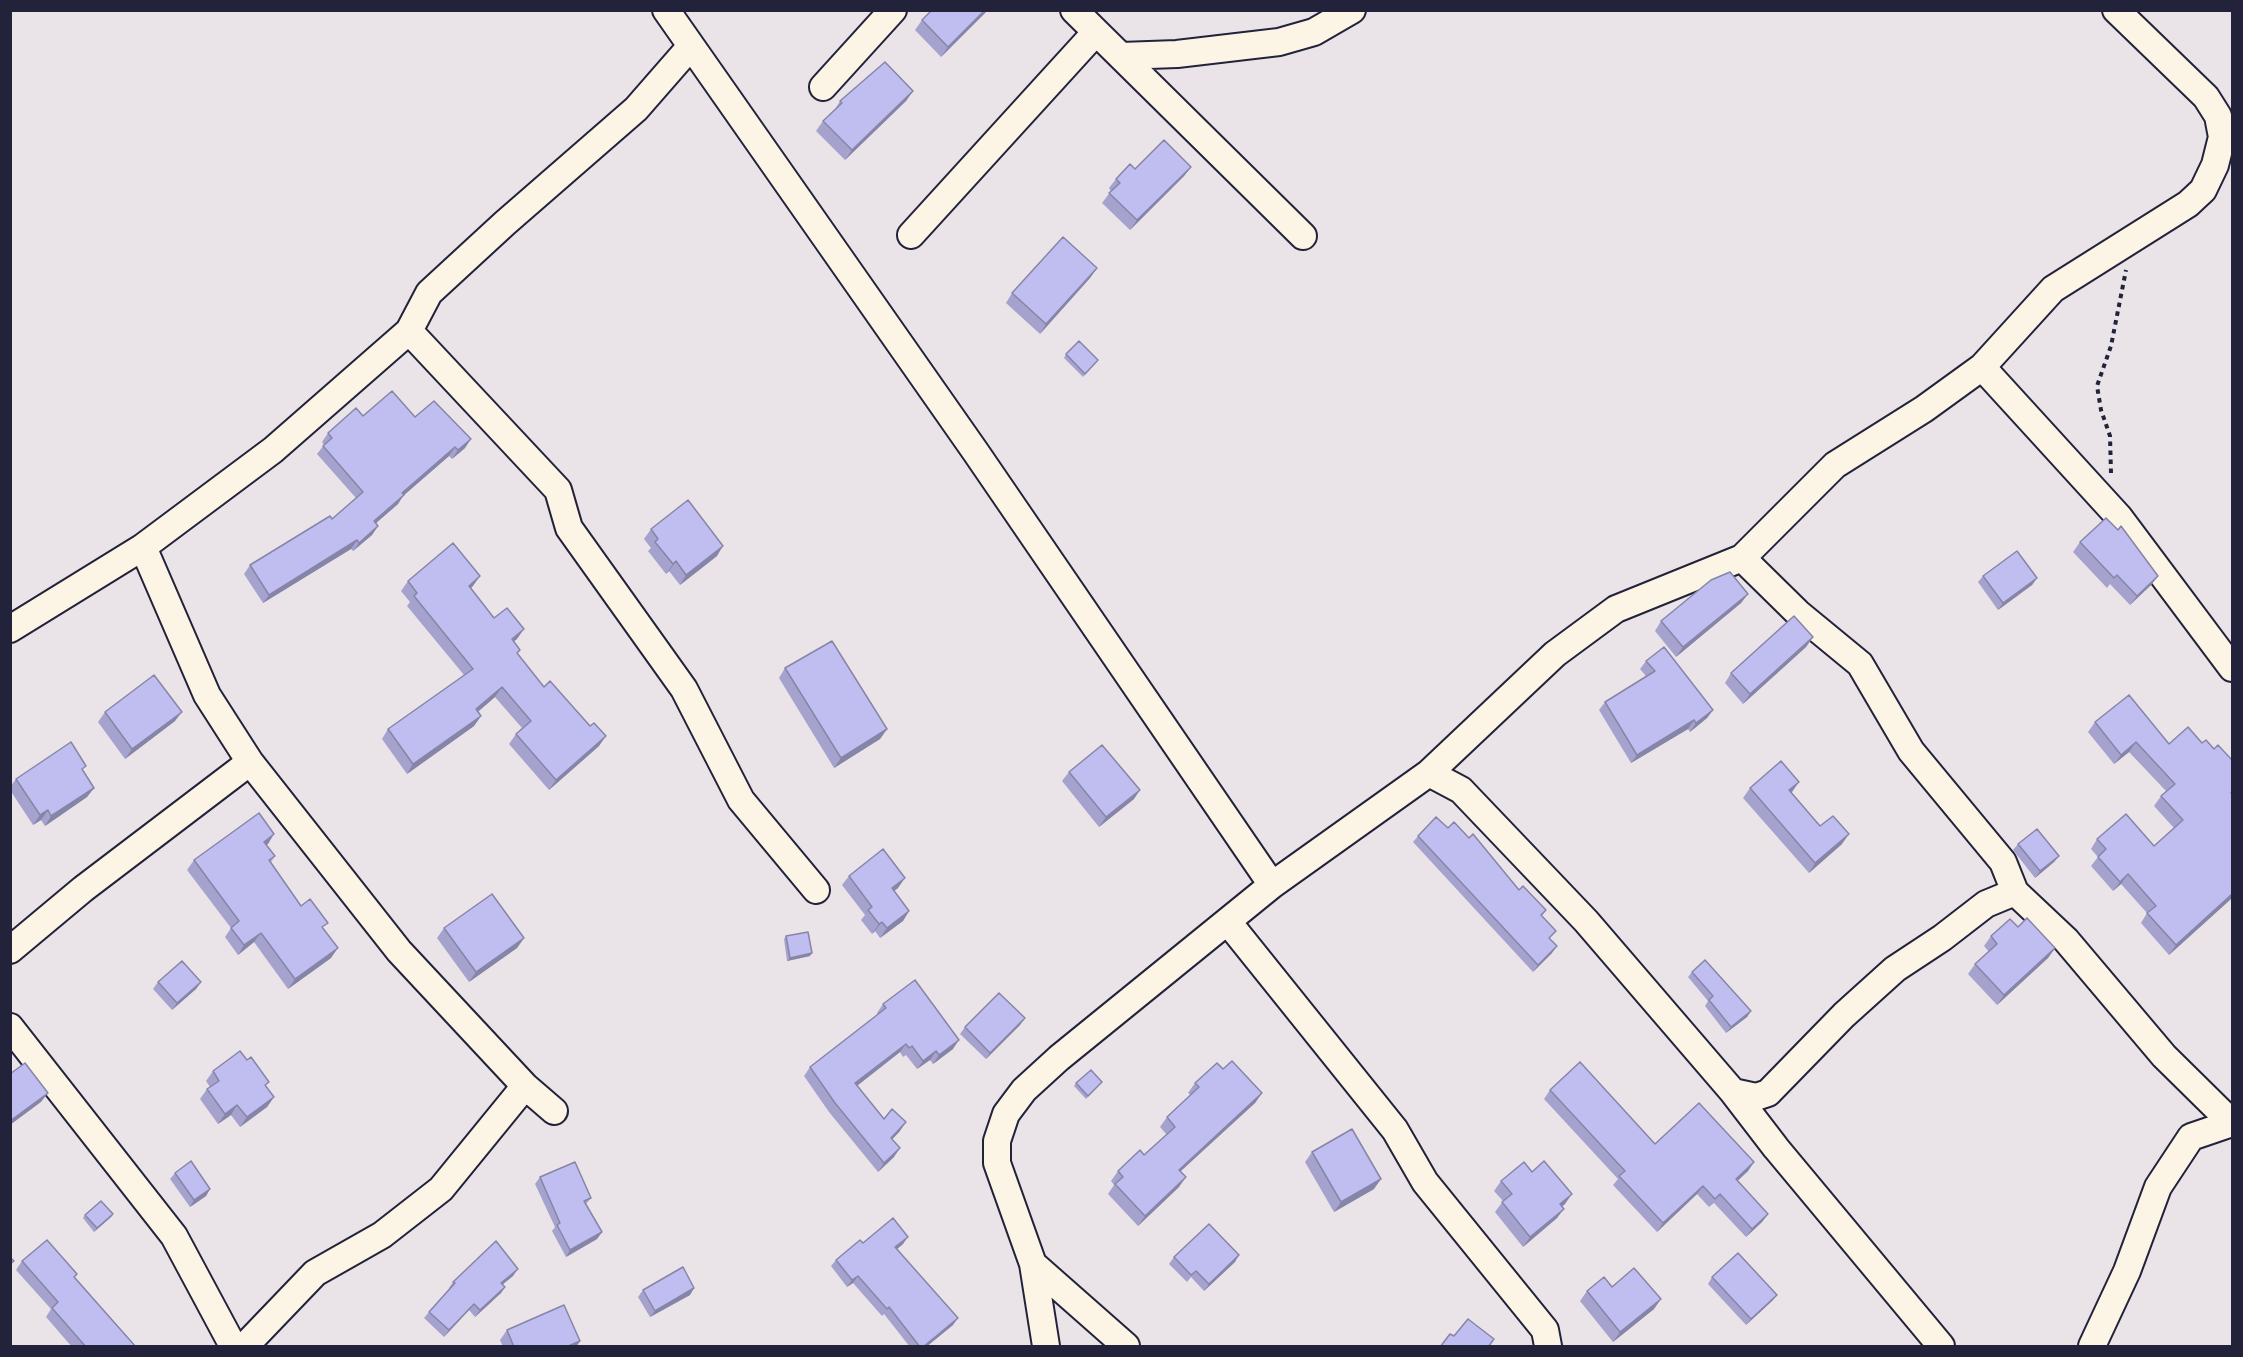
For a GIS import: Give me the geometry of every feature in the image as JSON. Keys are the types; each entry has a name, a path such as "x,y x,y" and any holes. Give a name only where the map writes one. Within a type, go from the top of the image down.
{"street":[{"path":"666,10 975,451 1272,885"},
{"path":"823,87 893,10"},
{"path":"1074,10 1303,237"},
{"path":"1121,56 1189,53 1279,42 1314,32 1352,10"},
{"path":"1046,1347 1033,1264 997,1162 997,1141 1006,1114 1024,1090 1059,1058 1272,885 1429,773 1555,654 1616,609 1742,558 1835,465 1924,409 1982,367 2053,289 2188,204 2203,190 2215,165 2222,137 2218,116 2206,97 2116,10"},
{"path":"911,236 1095,32"},
{"path":"10,629 143,547 273,450 410,331 429,293 505,223 636,109 691,46"},
{"path":"2206,97 2232,112"},
{"path":"410,331 558,490 569,528 684,689 741,800 816,890"},
{"path":"1982,367 2119,517 2232,668"},
{"path":"143,547 207,695 250,762 399,951 525,1086 554,1111"},
{"path":"1742,558 1798,613 1860,664 1911,752 2003,862 2015,892 2066,940 2164,1056 2232,1123 2191,1137 2158,1187 2127,1271 2092,1347"},
{"path":"10,950 83,889 250,762"},
{"path":"1429,773 1461,790 1546,876 1733,1092 1776,1148 1941,1347"},
{"path":"1733,1092 1756,1097 1768,1093 1895,969 1942,938 1986,904 2015,892"},
{"path":"1228,922 1395,1130 1425,1182 1545,1330 1548,1347"},
{"path":"10,1027 174,1236 233,1347"},
{"path":"244,1347 315,1273 382,1235 441,1189 525,1086"},
{"path":"1033,1264 1126,1347"}],"path":[{"path":"2112,479 2110,436 2101,410 2097,386 2111,346 2131,240"}],"building":[{"path":"932,10 985,10 948,47 922,20"},
{"path":"885,62 913,91 852,150 823,121 842,103 840,101"},
{"path":"1164,140 1191,167 1137,220 1109,193 1120,183 1116,179 1130,164 1135,169"},
{"path":"1063,237 1097,268 1046,324 1012,293"},
{"path":"1079,341 1098,360 1085,374 1066,354"},
{"path":"392,391 415,417 434,401 471,439 458,450 455,447 402,493 404,495 374,521 378,526 359,543 357,540 269,595 250,565 330,516 332,519 363,492 323,446 332,438 328,433 356,408 363,416"},
{"path":"688,500 723,546 686,575 676,561 673,564 655,542 658,539 651,529"},
{"path":"2106,518 2118,530 2121,526 2158,576 2137,596 2117,575 2114,578 2080,542"},
{"path":"453,543 480,576 469,586 494,618 507,608 524,629 512,639 520,650 517,653 544,687 550,681 590,726 594,723 606,736 556,780 516,734 531,721 502,687 476,709 481,716 413,764 388,729 473,669 414,596 417,593 408,581"},
{"path":"2017,551 2037,578 2003,603 1983,576"},
{"path":"1730,572 1748,594 1683,647 1661,621 1711,580"},
{"path":"1794,616 1813,637 1750,694 1731,673"},
{"path":"832,641 887,729 841,758 785,668"},
{"path":"1664,647 1713,710 1696,723 1694,720 1637,755 1605,702 1655,671 1646,661"},
{"path":"154,675 182,712 132,749 105,712"},
{"path":"2129,695 2169,744 2188,727 2202,743 2206,740 2214,749 2218,745 2232,760 2232,894 2176,945 2147,913 2156,906 2128,874 2120,882 2098,857 2106,849 2097,839 2126,814 2154,846 2183,820 2161,796 2175,784 2136,742 2121,755 2095,722"},
{"path":"71,742 86,766 82,769 94,788 51,816 48,810 40,815 16,779"},
{"path":"1102,745 1140,790 1106,817 1069,772"},
{"path":"1781,761 1799,782 1789,790 1820,826 1833,816 1849,834 1815,863 1750,788"},
{"path":"259,813 274,834 264,842 275,856 269,860 301,906 310,899 328,923 322,927 338,948 295,979 261,933 244,945 231,928 239,921 194,860"},
{"path":"1436,817 1448,828 1454,822 1469,838 1473,834 1519,890 1523,886 1546,910 1541,915 1556,931 1549,938 1557,946 1538,965 1418,836"},
{"path":"2037,829 2059,856 2040,871 2018,844"},
{"path":"883,849 905,878 892,888 909,911 887,928 882,922 879,924 868,910 872,907 849,876"},
{"path":"492,894 524,938 476,972 444,928"},
{"path":"2027,918 2055,948 2004,995 1975,964 1997,944 1991,936 2010,919 2018,927"},
{"path":"808,932 812,953 790,958 786,936"},
{"path":"1705,960 1751,1011 1731,1027 1709,1000 1713,996 1692,972"},
{"path":"182,961 201,982 177,1003 158,982"},
{"path":"915,980 959,1040 939,1055 936,1051 923,1061 912,1046 909,1048 906,1044 855,1083 884,1119 892,1109 906,1122 891,1138 900,1148 884,1163 835,1103 810,1067 886,1008 883,1004"},
{"path":"999,993 1025,1018 990,1053 965,1027"},
{"path":"240,1051 247,1060 251,1057 269,1082 265,1085 274,1097 247,1117 237,1105 225,1114 207,1089 219,1081 213,1071"},
{"path":"1232,1061 1262,1093 1179,1170 1186,1177 1145,1216 1115,1184 1123,1177 1118,1171 1140,1150 1144,1155 1175,1127 1167,1117 1199,1087 1195,1083 1217,1063 1223,1069"},
{"path":"1580,1062 1655,1144 1699,1103 1754,1162 1736,1179 1768,1214 1752,1229 1720,1194 1715,1199 1703,1186 1663,1223 1619,1176 1625,1171 1550,1090"},
{"path":"25,1063 48,1093 10,1121 10,1074"},
{"path":"1091,1070 1102,1082 1088,1096 1076,1083"},
{"path":"1352,1129 1381,1179 1341,1202 1312,1152"},
{"path":"191,1161 210,1189 194,1200 175,1173"},
{"path":"1544,1161 1572,1194 1560,1204 1564,1209 1530,1237 1502,1202 1512,1194 1501,1181 1524,1162 1532,1172"},
{"path":"575,1162 591,1198 584,1201 602,1232 570,1250 557,1225 560,1223 540,1177"},
{"path":"101,1201 113,1214 97,1228 85,1215"},
{"path":"893,1218 908,1237 895,1247 958,1318 923,1347 920,1347 889,1307 887,1309 858,1276 852,1280 836,1260 860,1240 863,1243"},
{"path":"1209,1224 1239,1255 1209,1284 1196,1271 1191,1275 1174,1257"},
{"path":"47,1240 77,1274 74,1277 136,1347 86,1347 52,1308 58,1302 22,1261"},
{"path":"496,1241 518,1269 501,1283 505,1287 480,1310 474,1304 449,1330 429,1312 455,1283 453,1282"},
{"path":"1738,1253 1777,1295 1751,1319 1712,1277"},
{"path":"683,1267 694,1288 655,1311 643,1290"},
{"path":"1634,1268 1661,1299 1620,1332 1587,1291 1604,1277 1612,1287"},
{"path":"564,1305 580,1341 566,1347 514,1347 507,1330"},
{"path":"1468,1319 1494,1339 1488,1347 1440,1347 1450,1334 1454,1336"}]}
